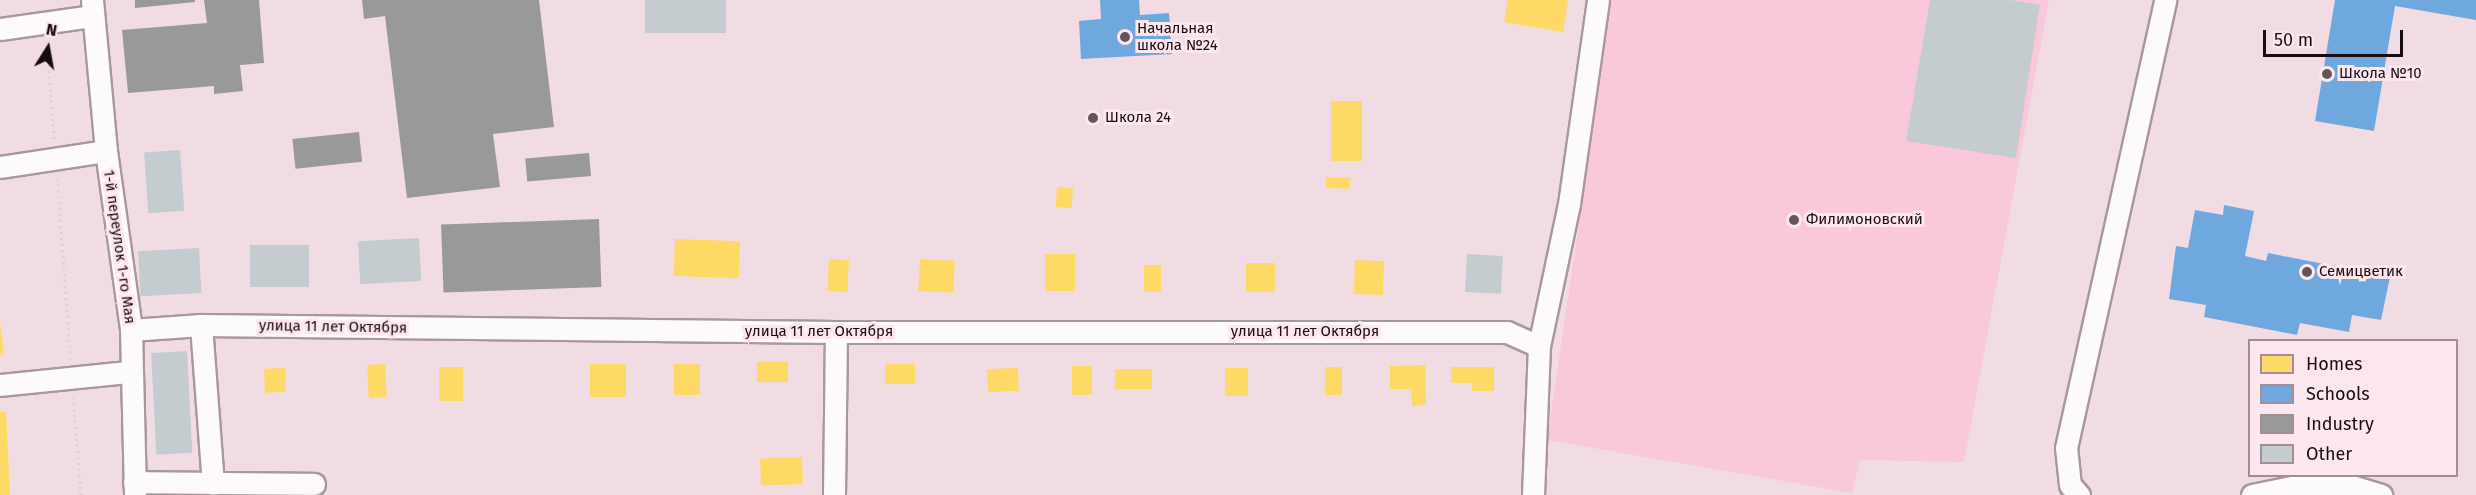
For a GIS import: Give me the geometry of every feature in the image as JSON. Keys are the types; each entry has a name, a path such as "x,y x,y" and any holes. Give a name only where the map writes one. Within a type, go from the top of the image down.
{"street":[{"path":"1533,495 1532,457 1539,346 1569,204 1598,0"},
{"path":"2079,495 2070,485 2066,448 2165,0"},
{"path":"0,29 46,22 92,8"},
{"name":"1-й переулок 1-го Мая","path":"92,8 106,151 131,330 129,372 134,488"},
{"path":"0,167 106,151"},
{"path":"201,325 213,484"},
{"name":"улица 11 лет Октября","path":"131,330 201,325 836,332 1507,332 1539,346"},
{"path":"834,495 836,332"},
{"path":"0,385 129,372"},
{"path":"1532,457 1542,495"},
{"path":"134,488 213,484 314,484"},
{"path":"2252,495 2306,484 2345,484 2381,495"}],"path":[{"path":"46,22 81,495"}],"shaded area":[{"name":"Филимоновский","path":"1612,0 2049,0 1964,462 1860,460 1852,493 1547,440"}],"building: Homes":[{"path":"1508,0 1568,0 1563,32 1504,22"},
{"path":"1331,101 1362,101 1362,161 1331,161"},
{"path":"1326,177 1350,178 1350,189 1326,188"},
{"path":"1057,187 1073,188 1072,208 1056,207"},
{"path":"675,239 740,241 739,278 674,276"},
{"path":"1045,254 1075,254 1075,291 1045,291"},
{"path":"829,259 849,260 847,292 827,291"},
{"path":"920,259 955,261 953,293 918,291"},
{"path":"1355,260 1384,261 1383,295 1354,294"},
{"path":"1246,263 1275,263 1275,292 1246,292"},
{"path":"1144,265 1161,265 1161,292 1144,292"},
{"path":"0,322 4,355 0,355"},
{"path":"757,362 788,362 788,382 757,382"},
{"path":"385,364 387,397 369,398 367,365"},
{"path":"590,364 626,364 626,397 590,397"},
{"path":"674,364 700,364 700,395 674,395"},
{"path":"885,364 915,364 915,384 885,384"},
{"path":"1425,365 1426,405 1412,406 1411,389 1390,389 1390,366"},
{"path":"1072,366 1092,366 1092,395 1072,395"},
{"path":"439,367 463,367 463,401 439,401"},
{"path":"1325,367 1342,367 1342,395 1325,395"},
{"path":"1451,367 1494,367 1494,391 1472,391 1472,383 1451,383"},
{"path":"285,368 286,392 265,393 264,369"},
{"path":"1018,368 1019,391 988,392 987,369"},
{"path":"1225,368 1248,368 1248,396 1225,396"},
{"path":"1115,369 1152,369 1152,389 1115,389"},
{"path":"6,411 10,495 0,495 0,412"},
{"path":"802,457 803,484 761,485 760,458"}],"building: Schools":[{"name":"Начальная школа №24","path":"1100,0 1139,0 1140,15 1169,13 1172,54 1081,59 1079,21 1101,19"},
{"path":"2335,0 2476,0 2476,20 2395,6 2374,131 2315,121"},
{"path":"2224,205 2254,211 2245,256 2266,261 2268,253 2390,277 2381,320 2352,315 2349,332 2300,323 2297,335 2204,317 2206,305 2169,299 2176,246 2188,248 2195,210 2223,215"}],"building: Industry":[{"path":"135,0 195,0 195,2 135,8"},
{"path":"204,0 259,0 264,63 240,65 243,91 214,94 214,86 128,93 122,30 207,23"},
{"path":"362,0 539,0 554,127 493,134 500,187 407,198 385,16 364,19"},
{"path":"359,132 362,162 296,169 292,139"},
{"path":"589,153 591,176 527,181 525,159"},
{"path":"599,219 601,287 443,292 441,225"}],"building: Other":[{"path":"645,0 726,0 726,33 645,33"},
{"path":"1930,0 2010,0 2040,5 2016,158 1906,141"},
{"path":"180,150 184,211 148,213 144,153"},
{"path":"419,238 421,281 360,284 358,241"},
{"path":"250,245 309,245 309,287 250,287"},
{"path":"199,248 201,293 140,296 138,251"},
{"path":"1467,254 1503,256 1501,294 1465,292"},
{"path":"187,351 192,453 156,455 151,353"}],"place":[{"name":"Начальная школа №24","path":"1125,37"},
{"name":"Школа №10","path":"2327,74"},
{"name":"Школа 24","path":"1093,118"},
{"name":"Филимоновский","path":"1794,220"},
{"name":"Семицветик","path":"2307,272"}]}
